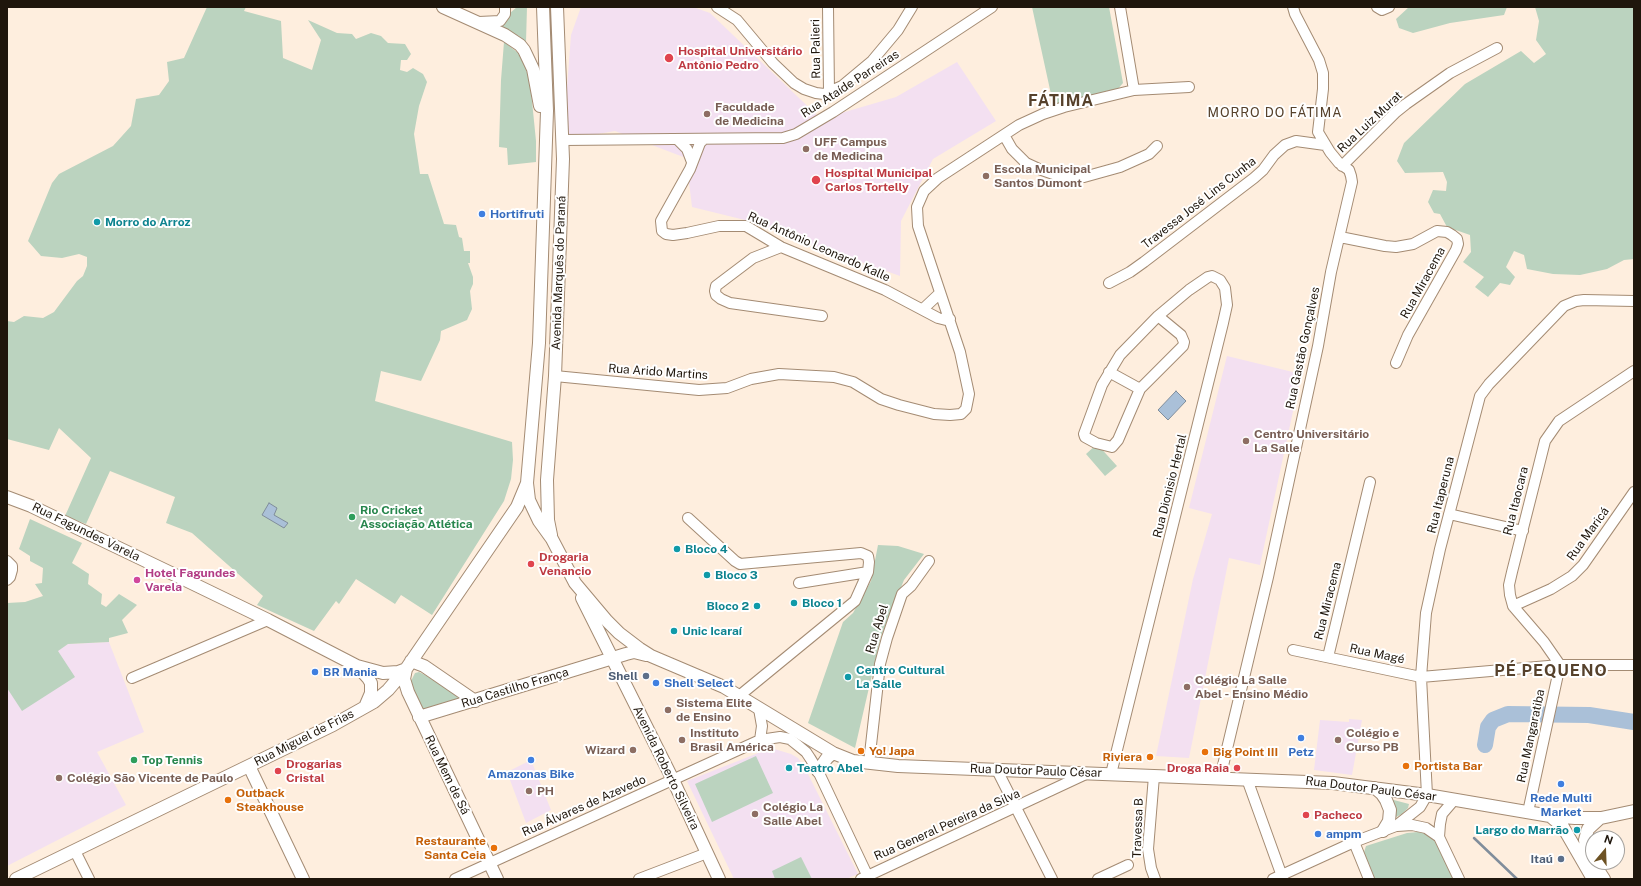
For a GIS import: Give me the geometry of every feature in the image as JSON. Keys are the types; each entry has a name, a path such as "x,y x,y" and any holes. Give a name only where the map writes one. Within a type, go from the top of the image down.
{"main road":[{"path":"443,7 505,35 520,45 528,56 536,78 545,163"},
{"name":"Avenida Marquês do Paraná","path":"517,507 527,483 539,343 547,111 543,7"},
{"name":"Avenida Marquês do Paraná","path":"552,539 548,520 548,480 555,376 563,140 557,7"},
{"path":"527,483 529,500 539,521 552,539"},
{"name":"Rua Fagundes Varela","path":"7,497 46,513 268,620 357,666 384,673 398,672 408,665"},
{"name":"Rua Miguel de Frias","path":"16,879 333,725 380,697 408,665 517,507"},
{"name":"Rua Doutor Paulo César","path":"552,539 575,583 607,621 632,643 651,656 724,687 833,753 853,761 898,766 1247,779 1357,785 1428,795 1550,816 1600,818 1634,811"},
{"name":"Avenida Roberto Silveira","path":"575,583 673,780 719,879"},
{"name":"Rua Castilho França","path":"419,717 634,652 651,656"},
{"path":"408,665 428,668 475,701"},
{"name":"Rua Mem de Sá","path":"408,665 405,686 497,879"},
{"name":"Rua Fagundes Varela","path":"357,666 371,683 371,693 365,707"},
{"path":"818,771 827,758 833,753"},
{"path":"248,766 303,879"},
{"path":"1375,788 1382,794 1390,810 1389,821 1383,831"},
{"path":"1550,816 1563,827 1593,879"},
{"path":"1588,830 1600,818"},
{"path":"1598,870 1604,879"}],"street":[{"path":"477,22 493,23 500,21 505,14 505,7"},
{"path":"717,7 737,20 773,63 794,82 804,89 824,94 842,86 877,55 898,30 912,7"},
{"name":"Rua Palieri","path":"828,7 829,92"},
{"name":"Rua Ataíde Parreiras","path":"563,140 766,139 783,138 796,134 833,112 992,7"},
{"path":"1120,7 1134,90"},
{"name":"Rua Gastão Gonçalves","path":"1220,778 1268,577 1318,346 1331,272 1352,182 1352,176 1349,170 1342,166 1325,145 1318,132 1323,89 1321,66 1293,7"},
{"path":"1377,7 1382,10 1389,7"},
{"name":"Rua Luiz Murat","path":"1342,166 1406,104 1450,72 1497,48"},
{"path":"950,319 918,226 917,212 920,198 924,191 938,178 1019,125 1056,109 1134,90 1188,88"},
{"path":"1004,135 1012,149 1026,163 1062,177 1084,177 1120,167 1149,154 1157,146"},
{"path":"692,162 700,144 704,139"},
{"path":"678,140 687,149 692,162"},
{"name":"Travessa José Lins Cunha","path":"1108,283 1130,272 1144,262 1254,178 1263,170 1277,151 1284,145 1296,141 1325,145"},
{"name":"Rua Antônio Leonardo Kalle","path":"692,162 684,180 661,221 662,230 666,234 673,235 687,233 719,226 746,226 781,247 885,290 924,309 938,318 950,319"},
{"name":"Rua Miracema","path":"1340,236 1396,247 1413,244 1437,231 1447,232 1457,239 1458,244 1456,250 1408,336 1396,363"},
{"path":"781,247 753,258 716,286 716,294 721,299 735,304 822,316"},
{"name":"Rua Dionisio Hertal","path":"1111,774 1223,323 1227,305 1225,288 1220,280 1212,276 1208,277 1158,316 1120,355 1102,385 1084,434 1085,438 1096,443 1112,446 1118,440 1140,389 1183,346 1184,342 1181,335 1158,316"},
{"path":"924,309 940,293"},
{"name":"Rua Itaperuna","path":"1428,795 1421,677 1422,648 1426,613 1476,406 1483,391 1489,384 1564,306 1576,301 1584,300 1634,301"},
{"name":"Rua Arido Martins","path":"555,376 699,390 727,388 758,378 779,374 834,377 853,382 881,399 898,405 934,414 961,414 966,409 969,394 950,319"},
{"name":"Rua Itaocara","path":"1513,606 1510,595 1510,585 1545,441 1549,433 1559,421 1634,371"},
{"path":"1109,372 1140,389"},
{"name":"Rua Miracema","path":"1328,657 1370,482"},
{"name":"Rua Maricá","path":"1513,606 1551,589 1572,576 1583,565 1634,492"},
{"path":"1450,514 1523,531"},
{"path":"688,518 740,564 861,553 868,556 868,572 855,601 739,696"},
{"path":"7,561 12,566 12,570 10,577 7,580"},
{"name":"Rua Abel","path":"869,762 880,664 886,638 902,594 911,586 929,561"},
{"path":"799,582 868,572"},
{"path":"1513,606 1544,642 1560,665"},
{"path":"132,678 268,620"},
{"name":"Rua Magé","path":"1293,650 1421,677 1560,665 1634,665"},
{"name":"Rua Mangaratiba","path":"1528,812 1560,665"},
{"path":"759,708 762,718 760,740"},
{"name":"Rua Álvares de Azevedo","path":"455,879 760,740 780,737 790,739 806,752 818,771 866,878"},
{"path":"997,770 1052,879"},
{"name":"Rua General Pereira da Silva","path":"866,878 1088,773"},
{"name":"Travessa B","path":"1154,776 1148,849 1151,868 1155,879"},
{"path":"1247,779 1280,878 1354,842 1396,826 1420,807 1428,795"},
{"path":"1439,837 1442,814 1454,800"},
{"path":"1396,826 1412,825 1426,828 1439,837 1459,879"},
{"path":"1354,842 1369,879"},
{"path":"75,850 89,879"},
{"path":"639,879 707,853"},
{"path":"1098,879 1128,865"}],"shaded area":[{"name":"UFF Campus de Medicina","path":"581,7 693,7 710,13 821,119 896,97 957,62 996,121 933,159 901,221 900,276 749,221 692,207 686,158 615,131 563,140 571,35"},
{"name":"Centro Universitário La Salle","path":"1227,356 1301,374 1260,565 1229,558 1189,758 1156,756 1193,579 1212,514 1189,508"},
{"name":"Colégio São Vicente de Paulo","path":"109,642 144,732 97,752 126,805 7,866 7,682 68,644"},
{"name":"Colégio e Curso PB","path":"1349,719 1362,720 1352,775 1314,770 1320,720 1349,722"},
{"name":"Colégio La Salle Abel","path":"771,748 791,754 798,758 804,766 858,874 846,879 734,879 687,781"},
{"name":"PH","path":"531,760 551,810 526,823 507,772"}],"green space":[{"path":"207,7 246,7 244,11 281,21 283,58 312,70 321,40 308,20 337,33 352,34 356,39 371,33 381,36 388,43 405,44 411,54 407,60 401,60 400,70 407,72 413,68 423,74 427,82 419,106 414,134 420,174 428,174 444,224 456,225 459,237 462,238 464,251 470,251 470,263 468,263 473,277 473,284 470,291 472,309 467,320 441,331 440,340 421,381 381,371 375,401 512,442 513,460 511,479 504,501 432,615 401,595 395,604 356,579 339,604 336,601 314,631 257,605 263,596 192,533 166,523 175,497 110,471 86,524 65,516 91,458 59,428 49,450 7,439 7,321 14,322 24,316 43,318 54,312 77,281 83,276 87,266 87,257 79,254 62,258 41,256 28,241 52,183 59,174 113,146 131,126 136,99 159,95 169,81 167,62 184,58"},
{"path":"517,7 527,7 526,42 519,36 497,27 507,21 510,13"},
{"path":"1032,7 1109,7 1123,83 1112,96 1054,108"},
{"path":"1409,7 1507,7 1504,15 1450,23 1413,33 1399,28 1396,19"},
{"path":"1535,7 1634,7 1634,259 1624,260 1607,269 1580,275 1553,274 1527,269 1524,255 1514,251 1506,267 1515,277 1510,285 1500,283 1488,297 1475,287 1484,277 1463,262 1471,252 1470,235 1447,227 1440,214 1434,213 1428,202 1433,190 1446,191 1447,182 1443,172 1405,173 1397,161 1404,143 1465,84 1521,51 1534,63 1546,54 1536,40 1539,21"},
{"path":"504,42 517,52 523,61 530,81 536,141 536,162 508,165 507,148 499,147"},
{"path":"1097,444 1117,466 1105,476 1086,454"},
{"path":"30,519 82,543 72,563 89,574 88,584 102,594 101,604 106,607 119,594 137,605 122,620 128,633 109,638 109,642 68,644 58,651 75,677 22,711 7,688 7,603 25,602 43,596 35,584 42,583 43,568 30,561 30,556 19,549"},
{"name":"Centro Cultural La Salle","path":"878,545 898,546 924,554 904,580 881,636 855,748 808,723 843,622 853,613 871,581"},
{"path":"419,672 457,696 457,701 424,710 422,709 412,688 411,681 415,673"},
{"path":"756,756 773,793 712,822 695,784"},
{"path":"1390,799 1409,804 1408,808 1402,814 1392,819 1394,804"},
{"path":"1418,832 1427,834 1438,844 1454,879 1375,879 1364,852 1366,846 1407,833"},
{"path":"801,857 812,879 775,879 772,871"}],"water":[{"path":"1176,391 1186,401 1168,420 1158,410"},
{"path":"269,503 277,508 274,515 288,523 284,528 262,515"}],"waterway":[{"path":"1485,745 1488,727 1493,720 1508,714 1589,715 1634,722"},
{"path":"1474,838 1517,879"}],"place":[{"name":"Hospital Universitário Antônio Pedro","path":"669,58"},
{"name":"Faculdade de Medicina","path":"707,114"},
{"name":"UFF Campus de Medicina","path":"806,149"},
{"name":"Escola Municipal Santos Dumont","path":"986,176"},
{"name":"Hospital Municipal Carlos Tortelly","path":"816,180"},
{"name":"Hortifruti","path":"482,214"},
{"name":"Morro do Arroz","path":"97,222"},
{"name":"Centro Universitário La Salle","path":"1246,441"},
{"name":"Rio Cricket Associação Atlética","path":"352,517"},
{"name":"Bloco 4","path":"677,549"},
{"name":"Drogaria Venancio","path":"531,564"},
{"name":"Bloco 3","path":"707,575"},
{"name":"Hotel Fagundes Varela","path":"137,580"},
{"name":"Bloco 1","path":"794,603"},
{"name":"Bloco 2","path":"757,606"},
{"name":"Unic Icaraí","path":"674,631"},
{"name":"BR Mania","path":"315,672"},
{"name":"Shell","path":"646,676"},
{"name":"Centro Cultural La Salle","path":"848,677"},
{"name":"Shell Select","path":"656,683"},
{"name":"Colégio La Salle Abel - Ensino Médio","path":"1187,687"},
{"name":"Sistema Elite de Ensino","path":"668,710"},
{"name":"Petz","path":"1301,738"},
{"name":"Instituto Brasil América","path":"682,740"},
{"name":"Colégio e Curso PB","path":"1338,740"},
{"name":"Wizard","path":"633,750"},
{"name":"Yo! Japa","path":"861,751"},
{"name":"Big Point III","path":"1205,752"},
{"name":"Riviera","path":"1150,757"},
{"name":"Top Tennis","path":"134,760"},
{"name":"Amazonas Bike","path":"531,760"},
{"name":"Portista Bar","path":"1406,766"},
{"name":"Teatro Abel","path":"789,768"},
{"name":"Droga Raia","path":"1237,768"},
{"name":"Drogarias Cristal","path":"278,771"},
{"name":"Colégio São Vicente de Paulo","path":"59,778"},
{"name":"Rede Multi Market","path":"1561,784"},
{"name":"PH","path":"529,791"},
{"name":"Outback Steakhouse","path":"228,800"},
{"name":"Colégio La Salle Abel","path":"755,814"},
{"name":"Pacheco","path":"1306,815"},
{"name":"Largo do Marrão","path":"1577,830"},
{"name":"ampm","path":"1318,834"},
{"name":"Restaurante Santa Ceia","path":"494,848"},
{"name":"Itaú","path":"1561,859"}],"district":[{"name":"FÁTIMA","path":"1061,101"},
{"name":"MORRO DO FÁTIMA","path":"1275,113"},
{"name":"PÉ PEQUENO","path":"1551,671"}]}
